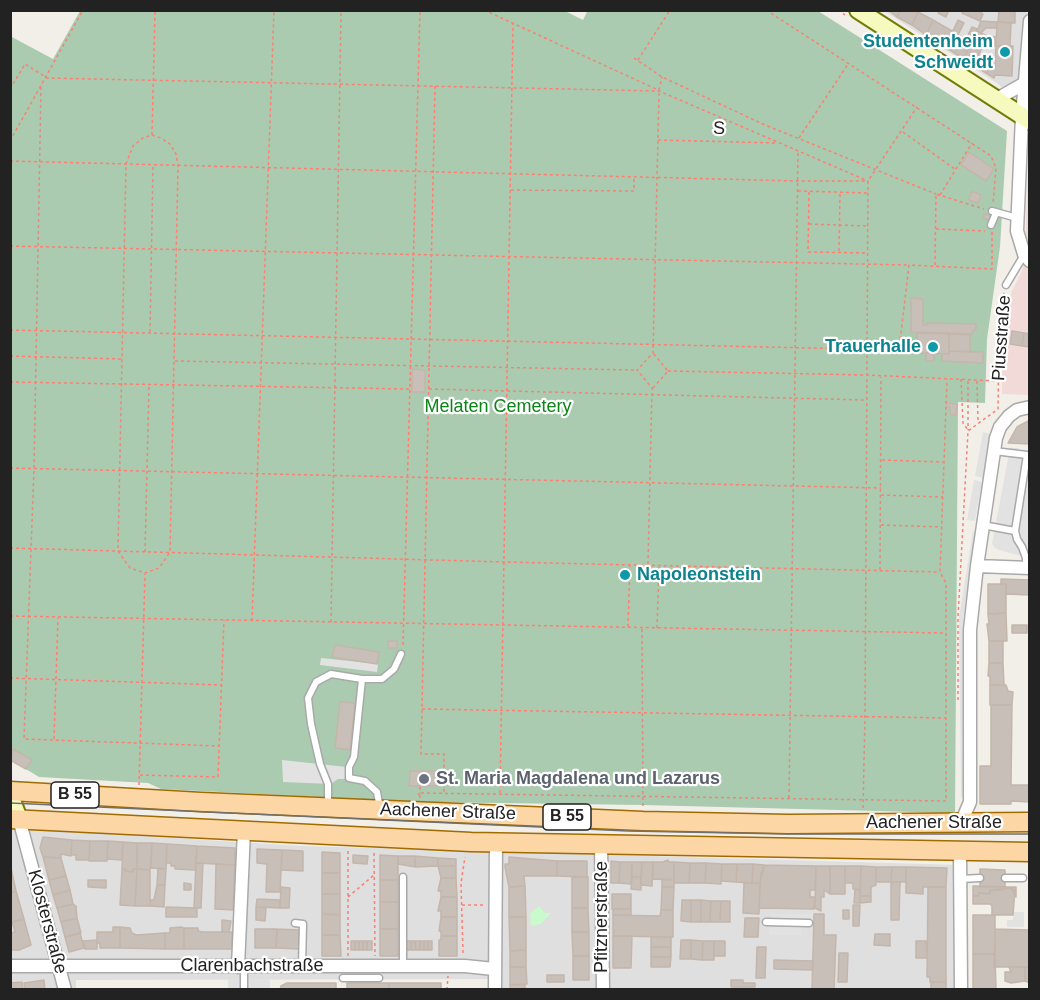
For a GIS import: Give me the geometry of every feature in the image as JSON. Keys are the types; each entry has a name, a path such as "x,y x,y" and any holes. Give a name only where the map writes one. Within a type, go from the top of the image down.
{"main road":[{"name":"Aachener Straße","path":"10,793 642,820 788,824 1029,822"},
{"path":"15,819 24,801 39,793"},
{"name":"Aachener Straße","path":"15,819 471,842 1029,852"}],"street":[{"path":"858,10 1026,118"},
{"name":"Piusstraße","path":"1027,257 1017,237 1017,219 1026,118 1025,83 1029,21"},
{"path":"997,99 1025,83"},
{"path":"961,823 970,802 970,630 994,451 1003,422 1017,410 1029,407"},
{"path":"977,566 1028,568"},
{"path":"10,793 15,819"},
{"path":"970,802 995,823"},
{"name":"Klosterstraße","path":"15,819 60,966 65,990"},
{"path":"241,967 244,830"},
{"path":"495,990 496,842"},
{"name":"Pfitznerstraße","path":"602,844 603,990"},
{"path":"960,851 961,990"},
{"name":"Clarenbachstraße","path":"10,966 465,966 494,969"}],"lane":[{"path":"992,225 994,212 1017,219"},
{"name":"Piusstraße","path":"1006,285 1027,257"},
{"path":"994,451 1027,455 1015,531 1028,568"},
{"path":"983,525 1015,531"},
{"path":"328,807 328,784 320,764 310,724 308,698 316,682 332,674 362,679 382,679 394,669 401,654"},
{"path":"362,679 359,722 354,757 349,767 349,778 365,781 377,792 380,809"},
{"path":"403,877 403,966"},
{"path":"960,879 980,878"},
{"path":"1005,878 1023,878"},
{"path":"766,922 809,923"},
{"path":"295,923 303,924 302,966"},
{"path":"241,967 244,990"},
{"path":"343,978 379,978"}],"path":[{"path":"10,141 83,10"},
{"path":"152,135 155,10"},
{"path":"252,621 274,10"},
{"path":"331,622 341,10"},
{"path":"401,654 403,651 406,559 420,10"},
{"path":"484,10 659,91 868,181"},
{"path":"638,61 670,10"},
{"path":"634,58 663,78 798,139 940,196 994,212 996,168 991,156 766,10"},
{"path":"500,794 513,24"},
{"path":"798,139 848,63"},
{"path":"10,89 24,64 47,78 659,91"},
{"path":"174,361 637,370 653,353 654,344 657,140 659,91 663,78"},
{"path":"435,86 421,754 444,754 444,793 946,801 946,583 940,572 947,379"},
{"path":"41,87 34,469 24,739 219,746"},
{"path":"863,800 868,181 917,107"},
{"path":"902,132 956,170"},
{"path":"152,135 170,144 176,154 178,166 170,552 159,568 145,573 130,568 118,551 119,471 126,164 133,146 143,138 152,135"},
{"name":"S","path":"657,140 780,143"},
{"path":"940,196 972,143"},
{"path":"789,799 798,150"},
{"path":"10,161 268,166 797,182 868,181"},
{"path":"150,333 153,164"},
{"path":"510,189 634,191 634,178"},
{"path":"797,191 868,193"},
{"path":"808,192 808,252 868,253"},
{"path":"838,252 840,192"},
{"path":"935,266 936,194"},
{"path":"808,224 868,226"},
{"path":"10,246 992,269 992,231 936,229"},
{"path":"10,330 899,351 909,266"},
{"name":"Piusstraße","path":"998,409 999,335 1003,293 1006,285"},
{"path":"653,353 668,371 866,375 999,381"},
{"path":"10,356 122,359"},
{"path":"637,370 652,388 648,565"},
{"path":"652,388 668,371"},
{"path":"880,570 881,376"},
{"path":"961,380 963,423 969,431 968,380"},
{"path":"977,380 978,423"},
{"path":"10,382 410,390"},
{"path":"145,552 149,385"},
{"path":"429,389 866,400"},
{"path":"881,460 944,462"},
{"path":"10,468 880,488"},
{"path":"880,495 943,497"},
{"path":"880,525 942,526"},
{"path":"10,548 940,572"},
{"path":"628,628 630,565"},
{"path":"657,628 659,566"},
{"path":"139,794 145,573"},
{"path":"10,616 946,633"},
{"path":"54,740 58,617"},
{"path":"140,775 218,777 224,620"},
{"path":"642,628 642,820"},
{"path":"10,678 222,685"},
{"path":"421,708 946,718"},
{"path":"418,795 420,786"},
{"path":"348,966 349,835"},
{"path":"375,836 375,966"},
{"path":"465,966 461,943 461,904 464,860 471,842"},
{"path":"347,898 375,874"},
{"path":"461,904 495,905"},
{"path":"447,990 448,966"}],"shaded area":[{"path":"884,11 1029,11 1029,108 995,82"},
{"path":"1029,134 1029,395 1002,394 1002,372 1011,293 1022,271 1025,247"},
{"path":"983,432 990,434 983,478 975,476"},
{"path":"1010,448 1018,448 1020,453 1029,454 1029,556 996,549 992,544"},
{"path":"974,480 982,482 975,521 967,520"},
{"path":"973,531 976,532 963,620 965,797 961,797 959,617"},
{"path":"321,658 378,664 377,672 320,665"},
{"path":"282,760 347,767 349,779 338,779 331,784 283,782"},
{"path":"10,828 303,846 959,865 960,989 490,990 490,979 76,980 76,989 11,989"},
{"path":"1013,912 1024,912 1024,927 1007,927 1007,920 1013,920"},
{"path":"771,914 813,914 813,920 771,919"},
{"path":"769,927 801,927 801,935 769,935"},
{"path":"228,979 270,979 270,989 228,989"}],"green space":[{"name":"Melaten Cemetery","path":"563,10 583,20 588,10 818,11 1007,131 1000,247 987,339 985,403 958,402 955,813 420,802 161,789 148,783 39,777 11,760 10,36 53,59 80,11"},
{"path":"539,906 545,913 551,913 541,924 531,926 530,914"}],"building":[{"path":"888,10 900,10 897,17"},
{"path":"900,10 918,12 912,25 897,17"},
{"path":"939,10 949,10 946,17 938,13"},
{"path":"963,10 977,10 983,14 980,21 962,13"},
{"path":"999,10 1015,10 1015,23 998,22"},
{"path":"918,12 933,20 926,35 912,25"},
{"path":"933,20 952,31 945,47 926,35"},
{"path":"958,20 964,23 958,35 966,39 972,27 977,29 964,59 945,47"},
{"path":"981,21 997,22 997,28 986,28 981,33 977,31"},
{"path":"997,22 1011,23 1010,46 996,46"},
{"name":"Studentenheim Schweidt","path":"977,31 987,36 978,57 993,67 995,67 996,46 1013,46 1012,76 995,75 994,78 964,59"},
{"path":"987,36 996,37 996,46 984,44"},
{"path":"969,152 994,169 986,181 961,165"},
{"path":"972,191 981,195 978,203 969,200"},
{"path":"984,214 994,217 992,221 983,218"},
{"path":"911,298 923,299 923,325 927,323 976,324 976,330 973,330 972,334 911,332"},
{"path":"1012,331 1024,333 1022,346 1010,344"},
{"name":"Trauerhalle","path":"917,333 949,334 949,354 917,353"},
{"path":"1024,333 1030,334 1030,347 1022,346"},
{"path":"949,334 970,335 970,352 949,351"},
{"path":"949,351 983,352 983,363 942,361 942,354 949,354"},
{"path":"926,353 934,353 934,361 926,361"},
{"path":"412,369 425,370 425,392 412,392"},
{"path":"947,403 957,404 956,415 950,414 950,407 947,407"},
{"path":"1030,420 1030,444 1008,443 1017,427"},
{"path":"1001,579 1030,580 1030,595 1006,594 1006,584 1001,584"},
{"path":"988,584 1006,584 1006,613 988,614"},
{"path":"1006,613 1007,641 989,641 988,614"},
{"path":"1012,625 1027,625 1027,633 1012,633"},
{"path":"388,641 397,641 397,648 388,648"},
{"path":"989,641 1003,641 1003,663 989,663"},
{"path":"335,645 379,652 377,664 332,657"},
{"path":"989,663 1003,663 1004,685 990,685"},
{"path":"990,685 1006,685 1008,691 1013,692 1012,705 990,705"},
{"path":"340,702 355,703 350,750 335,748"},
{"path":"991,705 1012,705 1011,785 1030,785 1030,802 980,804 980,766 991,766"},
{"path":"13,749 32,760 26,769 10,760"},
{"name":"St. Maria Magdalena und Lazarus","path":"410,771 438,771 438,786 409,786"},
{"path":"43,837 72,840 71,856 61,854 61,858 43,857 40,848"},
{"path":"72,840 90,841 89,860 76,860 76,855 71,855"},
{"path":"90,841 108,841 107,861 89,861"},
{"path":"108,841 123,842 122,860 107,859"},
{"path":"123,842 137,843 137,869 133,869 133,872 122,869"},
{"path":"137,843 152,843 150,870 137,869"},
{"path":"152,843 167,844 166,869 151,868"},
{"path":"167,844 197,846 195,870 175,869 171,863 166,863"},
{"path":"197,846 235,848 235,865 196,863"},
{"path":"257,849 282,850 280,892 266,892 267,864 257,863"},
{"path":"282,850 303,851 303,871 281,870"},
{"path":"322,852 340,853 340,873 322,873"},
{"path":"353,855 368,856 367,864 353,863"},
{"path":"380,855 398,856 398,880 380,880"},
{"path":"398,856 415,856 415,867 398,864"},
{"path":"415,856 438,858 438,866 415,867"},
{"path":"43,857 61,858 66,876 49,880"},
{"path":"509,857 557,861 557,876 524,876 525,886 509,887 505,864 509,864"},
{"path":"438,858 456,859 456,866 438,866"},
{"path":"668,860 674,862 674,880 653,879 653,862"},
{"path":"557,861 587,861 587,877 557,876"},
{"path":"611,861 620,862 619,883 611,883"},
{"path":"620,862 632,862 631,884 619,883"},
{"path":"632,862 642,862 641,877 632,877"},
{"path":"642,862 653,862 652,886 641,885"},
{"path":"674,862 690,863 689,883 674,883"},
{"path":"196,863 203,863 201,908 194,908"},
{"path":"690,863 706,863 705,883 689,883"},
{"path":"706,863 722,864 721,884 705,883"},
{"path":"216,864 235,865 233,910 215,909"},
{"path":"722,864 737,864 736,882 721,881"},
{"path":"737,864 753,864 752,883 736,882"},
{"path":"753,864 764,865 760,883 752,883"},
{"path":"764,865 816,866 815,890 810,890 810,897 815,897 814,909 759,908 761,872 763,872"},
{"path":"438,866 456,866 456,878 441,878"},
{"path":"816,866 830,866 830,894 824,890 824,897 821,897 821,911 815,908"},
{"path":"830,866 845,866 845,894 830,894"},
{"path":"845,866 861,866 860,890 853,889 853,883 845,883"},
{"path":"861,866 876,867 876,885 871,887 871,896 860,896"},
{"path":"876,867 892,867 891,882 876,882"},
{"path":"892,867 906,867 906,882 891,882"},
{"path":"906,867 947,868 946,887 923,887 923,894 906,893"},
{"path":"10,868 16,891 10,893"},
{"path":"158,868 166,869 165,885 157,885"},
{"path":"122,869 133,872 133,869 137,869 135,906 120,905"},
{"path":"137,869 150,870 150,906 135,906"},
{"path":"980,869 1005,870 1005,887 980,887"},
{"path":"322,873 340,873 340,894 322,894"},
{"path":"66,876 70,890 53,895 49,880"},
{"path":"572,877 588,877 588,908 572,908"},
{"path":"632,877 641,877 641,890 631,889"},
{"path":"441,878 456,878 457,897 441,897 441,891 438,891"},
{"path":"662,879 674,880 674,887 662,887"},
{"path":"88,880 106,880 106,888 88,887"},
{"path":"380,880 398,880 398,902 380,902"},
{"path":"891,882 900,882 899,920 891,920"},
{"path":"184,883 191,884 191,890 184,890"},
{"path":"744,883 760,883 759,914 743,913"},
{"path":"157,885 165,885 164,907 150,906 151,900 154,900"},
{"path":"525,886 526,917 509,917 509,887"},
{"path":"973,886 1016,887 1016,897 1012,888 990,890 990,894 979,893 978,896 973,896"},
{"path":"281,887 290,888 289,908 280,908"},
{"path":"662,887 674,887 673,910 661,910"},
{"path":"928,887 946,887 946,982 930,982 930,977 927,977"},
{"path":"1002,888 1015,890 1013,915 992,915 990,904 973,904 973,896 978,896 979,893 990,894 990,890 1002,890"},
{"path":"855,889 860,890 860,903 854,903"},
{"path":"70,890 73,904 57,908 53,895"},
{"path":"16,891 24,919 10,923 10,893"},
{"path":"322,894 340,894 340,915 322,914"},
{"path":"612,894 631,894 631,909 612,909"},
{"path":"860,896 871,896 871,902 860,903"},
{"path":"441,897 457,897 457,917 441,917 441,911 438,911"},
{"path":"257,899 280,900 280,908 256,907"},
{"path":"682,900 691,900 691,922 681,921"},
{"path":"691,900 701,900 701,922 691,922"},
{"path":"701,900 711,901 710,922 701,922"},
{"path":"711,901 721,901 720,922 710,922"},
{"path":"721,901 730,901 730,922 720,922"},
{"path":"380,902 398,902 398,929 380,929"},
{"path":"73,904 76,906 77,918 61,922 57,908"},
{"path":"853,905 860,905 859,926 853,926"},
{"path":"166,907 197,908 197,917 166,917"},
{"path":"256,907 266,908 265,921 256,920"},
{"path":"572,908 588,908 589,932 572,932"},
{"path":"613,909 631,909 631,915 613,915"},
{"path":"661,910 673,910 673,937 613,936 613,915 660,916"},
{"path":"843,910 849,910 849,919 843,919"},
{"path":"322,914 340,915 340,935 322,935"},
{"path":"814,914 824,914 824,935 836,935 834,990 812,990"},
{"path":"973,915 995,915 995,954 973,954"},
{"path":"441,917 457,917 457,936 441,936 441,931 439,931"},
{"path":"509,917 526,917 526,950 510,951"},
{"path":"77,918 81,933 65,937 61,922"},
{"path":"745,918 759,918 758,937 744,937"},
{"path":"24,919 31,945 19,950 11,950 10,933 15,932 12,922"},
{"path":"222,920 231,921 229,932 222,932"},
{"path":"113,927 120,927 120,948 100,948 100,943 97,943 97,932 113,932"},
{"path":"120,927 130,928 136,935 165,933 165,949 120,948"},
{"path":"170,928 184,928 184,949 165,949 165,933 170,933"},
{"path":"184,928 198,928 198,931 202,932 232,932 232,949 184,949"},
{"path":"255,929 277,929 276,948 255,948"},
{"path":"277,929 299,930 299,949 276,948"},
{"path":"380,929 398,929 398,956 380,956"},
{"path":"995,929 1030,930 1030,967 994,967"},
{"path":"572,932 589,932 589,956 573,956"},
{"path":"80,933 84,948 69,952 65,937"},
{"path":"875,934 890,934 890,946 874,945"},
{"path":"322,935 340,935 341,956 322,956"},
{"path":"441,936 457,936 457,956 439,956"},
{"path":"613,936 632,936 631,968 613,968"},
{"path":"651,937 671,937 671,947 651,947"},
{"path":"97,940 97,949 85,949 83,941"},
{"path":"681,940 691,940 691,959 680,959"},
{"path":"691,940 703,941 702,960 691,959"},
{"path":"351,941 355,941 355,950 351,950"},
{"path":"355,941 359,941 359,950 355,950"},
{"path":"359,941 363,941 363,950 359,950"},
{"path":"363,941 367,941 367,950 363,950"},
{"path":"367,941 372,941 372,950 367,950"},
{"path":"407,941 411,941 411,950 407,950"},
{"path":"411,941 415,941 416,950 411,950"},
{"path":"415,941 420,941 420,950 416,950"},
{"path":"420,941 424,941 424,950 420,950"},
{"path":"424,941 428,941 428,950 424,950"},
{"path":"428,941 432,941 432,950 428,950"},
{"path":"703,941 714,941 714,960 702,960"},
{"path":"714,941 725,941 725,956 714,956"},
{"path":"916,941 926,941 927,958 916,958"},
{"path":"651,947 671,947 671,957 651,957"},
{"path":"757,947 766,947 765,978 756,978"},
{"path":"526,950 526,967 510,967 510,951"},
{"path":"839,953 848,953 847,982 838,982"},
{"path":"973,954 995,954 996,990 973,990"},
{"path":"573,956 589,956 589,980 573,980"},
{"path":"651,957 671,957 670,967 651,967"},
{"path":"774,960 813,961 813,970 774,969"},
{"path":"510,967 526,967 527,984 510,985"},
{"path":"1009,967 1025,967 1025,981 1011,983 1005,981 1005,972 1011,972"},
{"path":"1025,967 1030,967 1030,983 1025,981"},
{"path":"547,975 564,975 564,982 547,982"},
{"path":"44,980 45,990 25,990 24,983"},
{"path":"731,980 755,983 755,987 731,987"},
{"path":"22,982 23,990 10,990 10,983"},
{"path":"931,982 946,982 946,990 931,990"},
{"path":"287,983 336,983 336,990 280,990 281,986"},
{"path":"347,983 389,983 389,990 347,990"},
{"path":"389,983 441,983 441,990 389,990"},
{"path":"525,984 525,990 510,990 510,985"}],"tram line":[{"path":"10,803 628,831 1030,834"}],"place":[{"name":"Studentenheim Schweidt","path":"1005,52"},
{"name":"Trauerhalle","path":"933,347"},
{"name":"Napoleonstein","path":"625,575"},
{"name":"St. Maria Magdalena und Lazarus","path":"424,779"}]}
